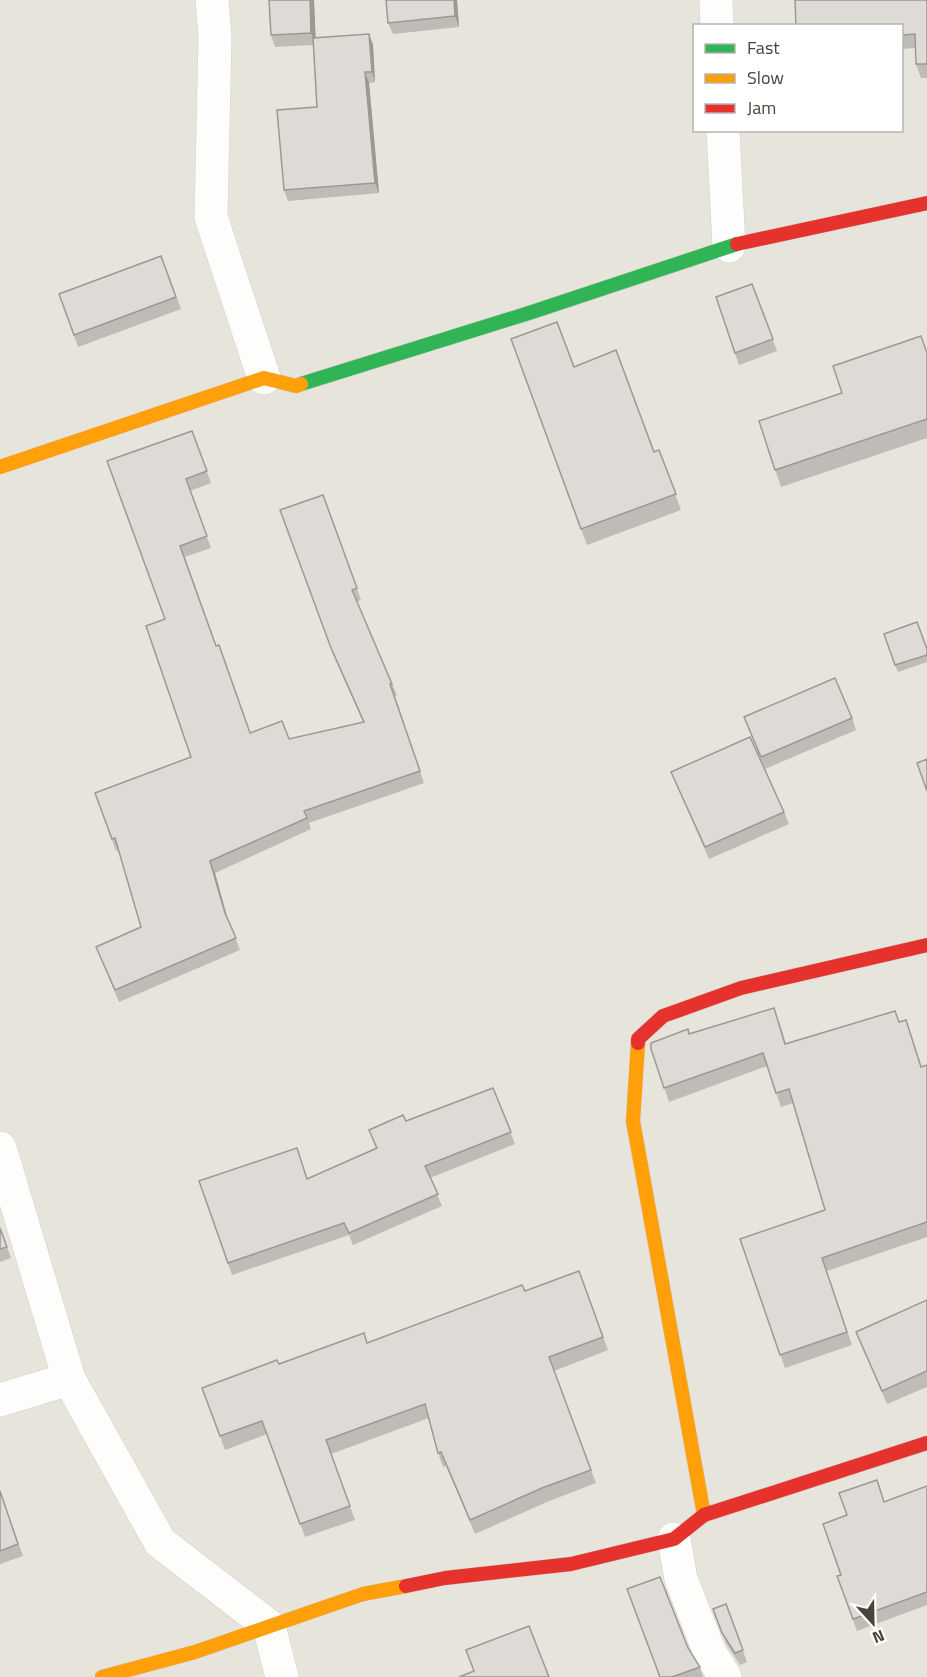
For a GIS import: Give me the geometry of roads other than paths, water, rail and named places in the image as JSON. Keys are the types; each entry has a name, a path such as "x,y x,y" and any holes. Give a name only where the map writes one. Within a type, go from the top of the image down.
{"street":[{"path":"212,0 215,37 211,217 264,378"},
{"path":"716,0 717,24"},
{"path":"723,132 729,246"},
{"path":"0,467 264,378 296,386 529,313 729,246 927,203"},
{"path":"704,1515 633,1121 638,1039 663,1016 741,988 927,945"},
{"path":"0,1148 69,1379 160,1542 269,1626 282,1677"},
{"path":"0,1400 69,1379"},
{"path":"102,1677 195,1652 363,1594 445,1578 572,1564 674,1539 704,1515 927,1443"},
{"path":"674,1539 681,1579 710,1653 725,1677"}]}
